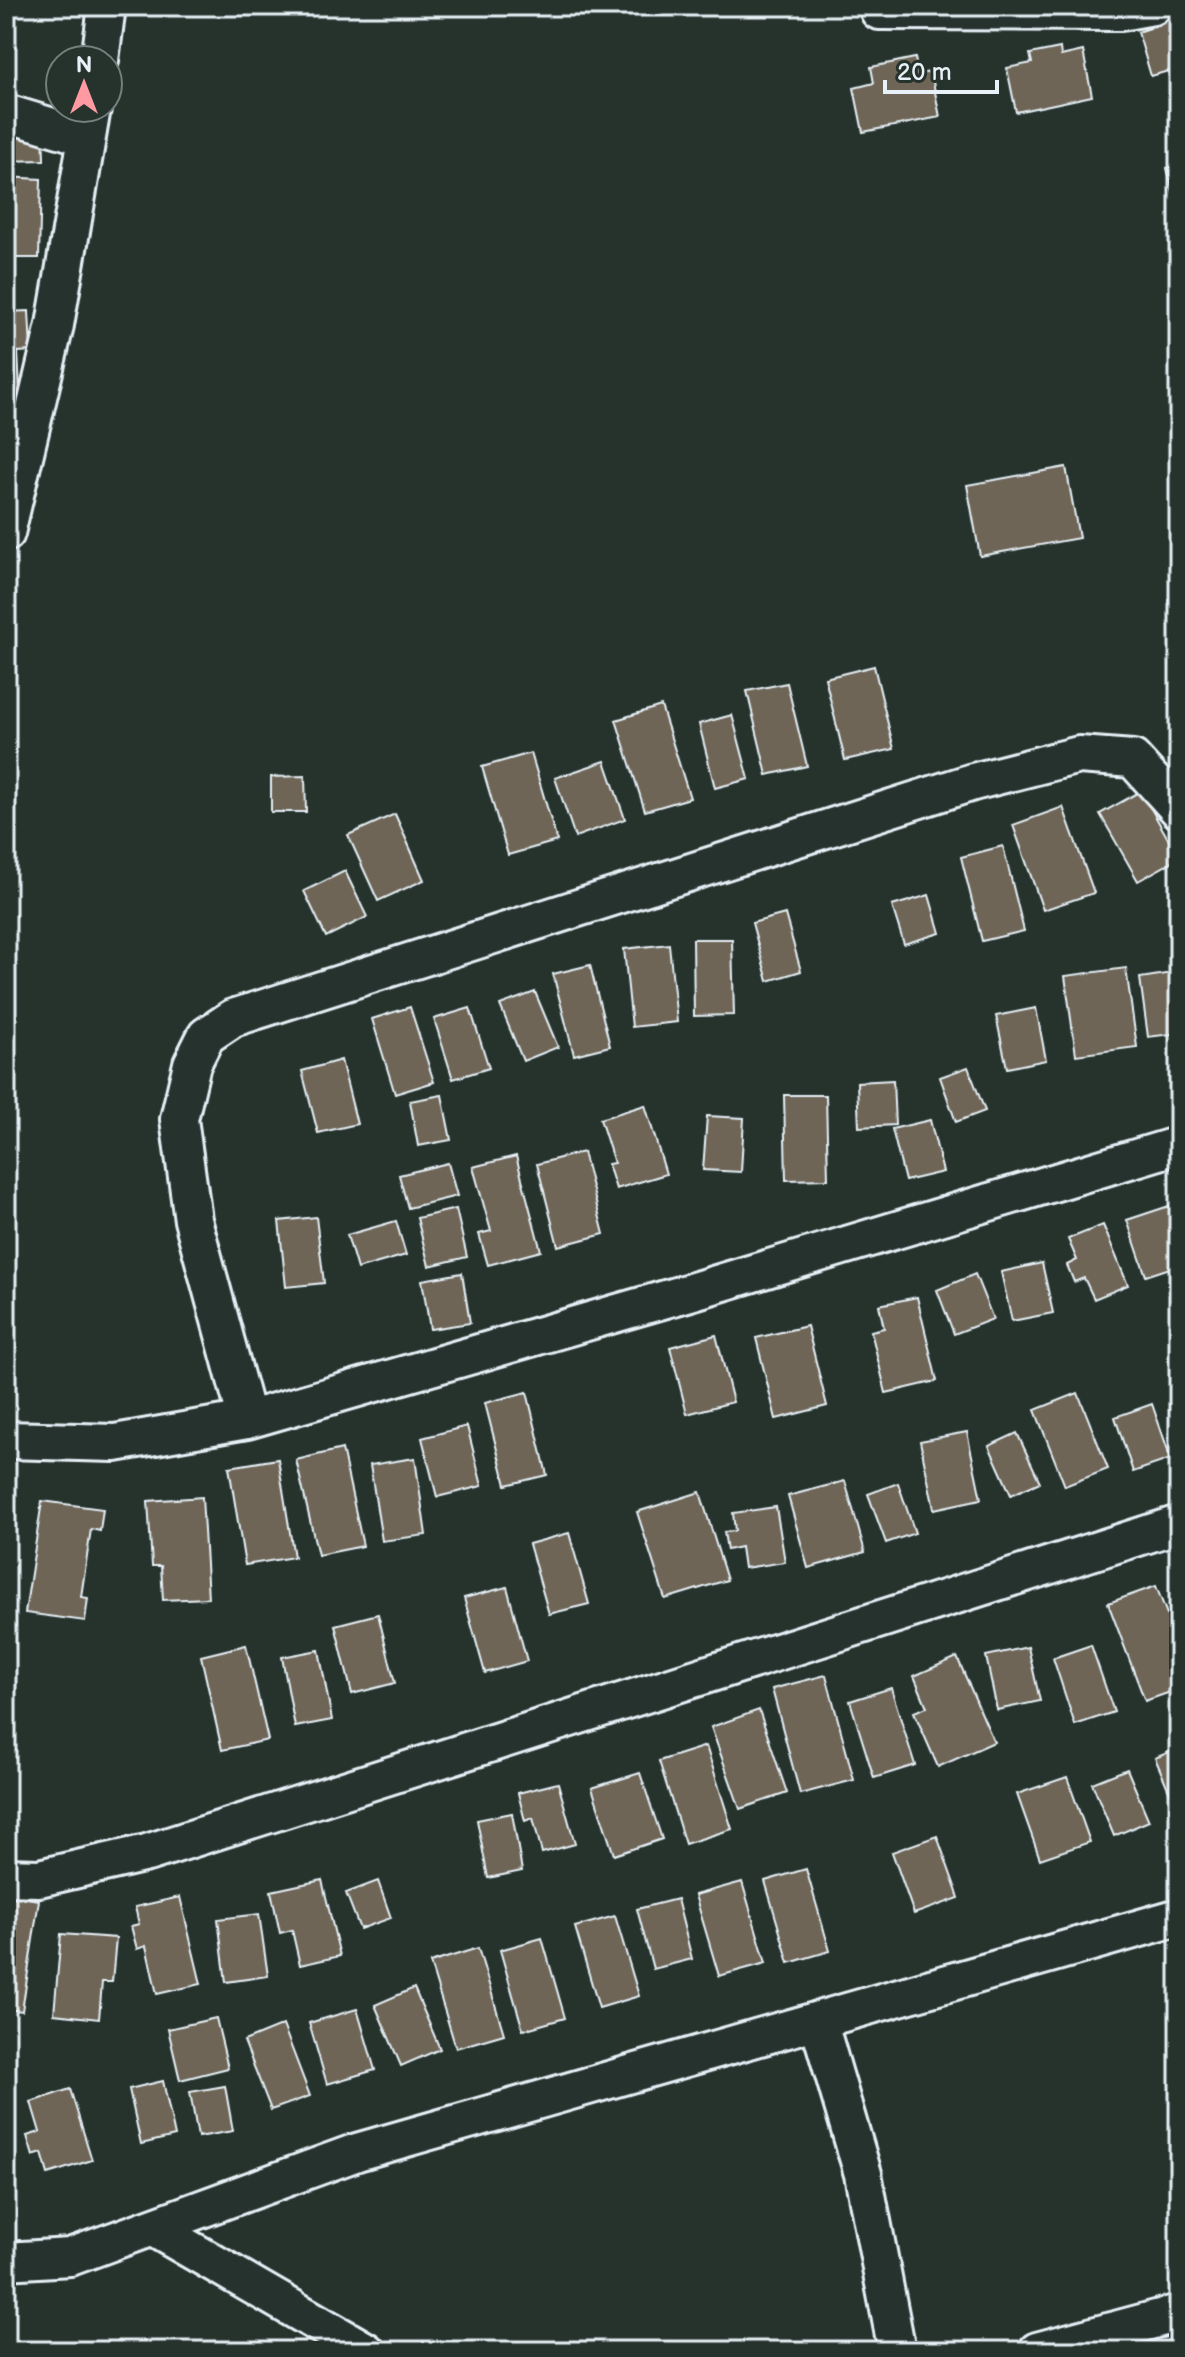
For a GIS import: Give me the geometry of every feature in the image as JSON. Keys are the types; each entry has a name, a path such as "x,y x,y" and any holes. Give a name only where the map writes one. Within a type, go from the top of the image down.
{"street":[{"path":"102,44 107,6"},
{"path":"879,11 1120,12 1153,6"},
{"path":"6,113 44,117"},
{"path":"7,518 55,325 89,124"},
{"path":"247,1420 193,1220 179,1119 192,1064 206,1036 233,1018 973,782 1079,755 1133,759 1179,810"},
{"path":"6,1440 115,1443 247,1420 690,1292 1179,1145"},
{"path":"6,1877 39,1878 147,1853 1179,1524"},
{"path":"6,2261 70,2257 155,2229 357,2152 1179,1917"},
{"path":"818,2020 863,2174 897,2351"},
{"path":"155,2229 366,2351"},
{"path":"1037,2351 1179,2313"}],"building":[{"path":"1170,16 1173,24 1179,22 1179,68 1151,76 1138,32 1150,28 1149,22"},
{"path":"1060,48 1061,56 1083,51 1092,96 1016,112 1007,68 1032,63 1030,54"},
{"path":"915,58 918,74 931,72 940,117 863,132 854,88 874,83 871,67"},
{"path":"43,126 44,160 6,161 6,127"},
{"path":"1179,165 1179,211 1178,211 1167,168"},
{"path":"6,177 41,179 39,258 6,258"},
{"path":"29,311 31,351 18,352 21,409 6,410 6,312"},
{"path":"1066,467 1079,538 980,556 967,485"},
{"path":"874,666 894,749 845,760 825,678"},
{"path":"787,683 807,766 767,775 747,691"},
{"path":"661,706 690,798 645,811 616,720"},
{"path":"732,715 749,779 715,788 699,724"},
{"path":"531,753 557,841 508,855 482,767"},
{"path":"605,761 625,819 575,837 555,778"},
{"path":"305,776 306,812 271,812 271,777"},
{"path":"1141,791 1179,858 1138,881 1100,814"},
{"path":"1063,807 1094,893 1043,910 1013,825"},
{"path":"395,814 424,880 378,901 348,835"},
{"path":"1003,846 1024,931 982,941 961,857"},
{"path":"345,871 367,917 326,937 304,891"},
{"path":"929,895 940,933 904,944 892,906"},
{"path":"785,914 801,971 768,981 752,923"},
{"path":"693,939 732,939 734,1015 694,1016"},
{"path":"669,944 677,1022 632,1027 624,949"},
{"path":"590,965 610,1046 574,1055 553,974"},
{"path":"1126,968 1137,1047 1076,1055 1065,976"},
{"path":"1179,972 1179,1033 1148,1037 1140,978"},
{"path":"535,992 558,1047 523,1061 500,1005"},
{"path":"410,1007 434,1082 395,1094 372,1019"},
{"path":"470,1008 489,1068 453,1079 434,1019"},
{"path":"1036,1008 1046,1060 1007,1068 996,1016"},
{"path":"341,1060 357,1124 318,1133 302,1071"},
{"path":"968,1067 985,1111 956,1122 940,1077"},
{"path":"893,1080 895,1125 859,1127 857,1082"},
{"path":"442,1095 451,1140 418,1146 410,1101"},
{"path":"784,1095 826,1095 828,1179 786,1180"},
{"path":"645,1105 666,1174 616,1189 608,1164 614,1163 600,1119"},
{"path":"707,1116 744,1118 741,1172 703,1170"},
{"path":"930,1120 943,1172 905,1181 892,1129"},
{"path":"583,1152 604,1234 558,1246 537,1164"},
{"path":"516,1156 541,1251 488,1265 479,1234 491,1231 473,1167"},
{"path":"448,1163 457,1196 408,1208 399,1175"},
{"path":"1169,1206 1179,1238 1179,1265 1146,1276 1127,1220"},
{"path":"456,1209 467,1257 429,1266 417,1218"},
{"path":"316,1217 324,1283 286,1287 279,1221"},
{"path":"396,1221 406,1255 357,1269 347,1235"},
{"path":"1103,1225 1128,1285 1094,1299 1084,1278 1074,1282 1067,1265 1077,1260 1068,1239"},
{"path":"1042,1263 1053,1313 1012,1321 1001,1272"},
{"path":"462,1273 470,1323 430,1329 422,1280"},
{"path":"975,1274 993,1319 954,1334 937,1290"},
{"path":"917,1297 937,1381 886,1393 871,1331 884,1328 879,1305"},
{"path":"807,1326 827,1406 776,1419 756,1338"},
{"path":"716,1335 733,1402 687,1414 670,1347"},
{"path":"527,1392 547,1475 506,1485 485,1403"},
{"path":"1078,1393 1108,1469 1065,1486 1035,1410"},
{"path":"1152,1404 1171,1459 1133,1472 1115,1417"},
{"path":"467,1426 482,1486 437,1497 422,1438"},
{"path":"967,1432 981,1499 934,1509 920,1441"},
{"path":"1017,1433 1040,1482 1011,1495 989,1446"},
{"path":"342,1449 363,1546 318,1555 296,1460"},
{"path":"415,1458 426,1535 382,1541 370,1465"},
{"path":"278,1459 294,1557 245,1565 229,1467"},
{"path":"845,1481 865,1552 808,1568 788,1496"},
{"path":"898,1483 915,1533 886,1543 868,1494"},
{"path":"700,1492 727,1580 665,1599 637,1512"},
{"path":"202,1497 208,1598 163,1600 161,1566 152,1566 148,1501"},
{"path":"42,1501 103,1509 100,1531 91,1529 81,1597 88,1598 85,1621 25,1613"},
{"path":"776,1507 785,1562 744,1568 741,1547 727,1550 724,1532 735,1531 733,1513"},
{"path":"569,1533 589,1604 549,1614 529,1544"},
{"path":"1156,1586 1179,1645 1179,1689 1145,1701 1108,1603"},
{"path":"507,1587 527,1661 485,1673 464,1598"},
{"path":"378,1614 395,1683 352,1694 335,1625"},
{"path":"246,1645 268,1740 222,1750 201,1656"},
{"path":"1091,1645 1114,1712 1075,1725 1053,1658"},
{"path":"1028,1647 1040,1701 997,1710 986,1656"},
{"path":"319,1650 332,1720 295,1727 282,1657"},
{"path":"957,1657 994,1742 938,1767 914,1712 927,1707 914,1676"},
{"path":"826,1675 854,1780 800,1794 772,1689"},
{"path":"891,1688 915,1765 874,1778 850,1701"},
{"path":"759,1710 787,1793 740,1809 711,1727"},
{"path":"706,1746 732,1829 685,1844 659,1761"},
{"path":"1179,1748 1179,1814 1155,1758"},
{"path":"1127,1769 1149,1821 1114,1836 1092,1783"},
{"path":"640,1773 662,1839 614,1855 592,1788"},
{"path":"1067,1777 1090,1842 1040,1859 1017,1794"},
{"path":"558,1783 575,1844 542,1853 533,1818 525,1821 518,1793"},
{"path":"512,1813 522,1871 488,1878 477,1820"},
{"path":"937,1836 959,1898 914,1914 892,1852"},
{"path":"806,1869 830,1951 789,1963 765,1881"},
{"path":"322,1880 340,1956 300,1965 292,1930 280,1933 271,1891"},
{"path":"378,1881 391,1918 360,1929 346,1893"},
{"path":"742,1882 766,1963 719,1976 695,1895"},
{"path":"6,1895 39,1900 22,2011 6,2009"},
{"path":"180,1897 201,1984 157,1994 146,1946 137,1949 131,1926 139,1924 135,1907"},
{"path":"677,1899 692,1959 653,1969 637,1909"},
{"path":"259,1914 268,1976 226,1982 218,1919"},
{"path":"615,1916 639,1996 599,2008 575,1927"},
{"path":"61,1934 116,1938 112,1982 102,1982 99,2019 54,2014"},
{"path":"542,1938 565,2018 523,2030 500,1950"},
{"path":"478,1948 504,2034 456,2048 430,1963"},
{"path":"414,1988 440,2049 401,2066 375,2005"},
{"path":"357,2009 375,2070 327,2084 309,2023"},
{"path":"216,2018 228,2068 180,2080 168,2029"},
{"path":"283,2025 310,2096 271,2110 244,2041"},
{"path":"163,2081 175,2136 141,2144 129,2089"},
{"path":"225,2086 233,2131 198,2137 190,2092"},
{"path":"70,2089 92,2160 48,2174 42,2153 33,2156 27,2136 40,2132 31,2102"}]}
